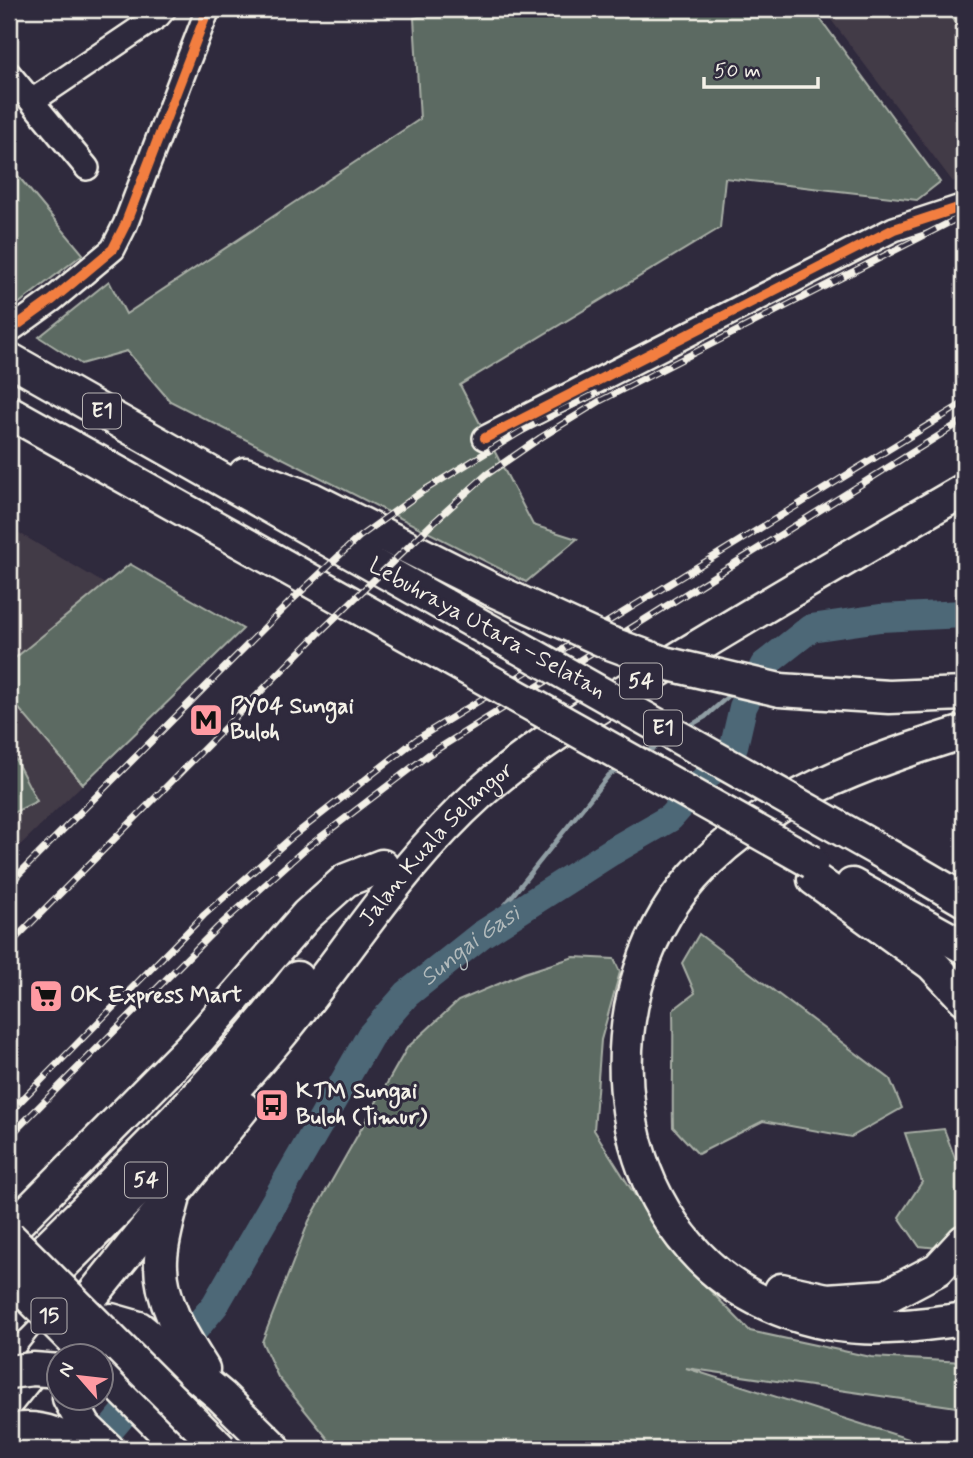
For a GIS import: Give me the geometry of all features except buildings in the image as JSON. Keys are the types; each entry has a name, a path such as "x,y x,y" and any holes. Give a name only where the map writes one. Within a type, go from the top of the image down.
{"highway":[{"name":"Lebuhraya Utara–Selatan","path":"9,359 964,900"},
{"name":"Lebuhraya Utara–Selatan","path":"9,412 715,808 813,871 964,947"},
{"path":"196,464 246,474 312,499 493,590 607,642 664,663 780,690 889,697 964,694"},
{"name":"Jalan Kuala Selangor","path":"9,1285 183,1112 293,983 382,866 444,799 512,740 625,667 964,466"},
{"name":"Jalan Kuala Selangor","path":"9,1318 200,1126 278,1037 398,878 457,815 525,755 753,613 964,490"},
{"path":"964,732 887,756 814,786 750,824 720,850 684,888 649,950 633,995 625,1059 628,1113 651,1184 684,1238 725,1280 786,1312 847,1328 897,1329 964,1320"},
{"path":"964,748 832,793 777,821 736,860 696,901 666,957 652,998 645,1059 650,1119 658,1149 677,1196 724,1254 766,1283 794,1294 827,1300 887,1296 938,1269 964,1241"},
{"path":"9,1231 198,1040 307,915 346,880 382,866"},
{"path":"813,871 932,964 964,998"},
{"path":"9,1399 254,1093 278,1037"},
{"path":"166,1335 167,1302 161,1261 175,1193"},
{"name":"15","path":"9,1237 221,1449"},
{"name":"15","path":"9,1276 75,1342"},
{"path":"74,1342 88,1327 111,1320 166,1335 221,1396 275,1449"},
{"path":"9,1372 33,1368 46,1369"},
{"path":"116,1392 182,1449"},
{"path":"72,1412 78,1439"},
{"path":"9,1431 41,1428 108,1449"}],"street":[{"path":"32,101 158,16 164,9"},
{"path":"9,331 52,300 113,249 208,9"},
{"path":"9,74 87,168"},
{"path":"485,438 894,229 964,206"}],"shaded area":[{"path":"823,9 964,9 964,175 953,182"},
{"path":"9,527 105,584 9,663"},
{"path":"9,697 83,784 9,856"}],"green space":[{"path":"454,9 813,9 940,182 917,200 725,178 720,228 460,385 533,525 577,539 526,582 170,401 127,351 81,364 39,337 109,281 126,314 420,119 414,18"},
{"path":"947,9 964,9 964,36"},
{"path":"9,165 83,254 9,311"},
{"path":"130,564 243,629 83,784 9,697 9,663"},
{"path":"12,753 37,801 11,814 9,755"},
{"path":"699,934 890,1079 902,1108 851,1137 763,1121 698,1154 673,1127 673,1010 695,993 682,963"},
{"path":"574,957 614,959 620,972 601,1040 594,1130 669,1249 750,1331 871,1357 964,1362 964,1408 686,1368 940,1449 488,1449 480,1443 472,1449 336,1449 278,1377 262,1342 309,1221 407,1048 458,1001 524,973"},
{"path":"944,1129 964,1182 964,1222 938,1248 919,1246 899,1217 922,1182 905,1133"}],"waterway":[{"name":"Sungai Gasi","path":"94,1449 215,1305 370,1036 407,994 481,935 611,852 670,818 734,746 743,707 764,665 811,628 880,618 964,614"},
{"path":"686,728 705,717 734,691"},
{"path":"644,754 663,742"},
{"path":"481,935 609,775 622,767"}],"railway":[{"path":"9,945 320,632 486,475 600,401 964,215"},
{"path":"9,884 290,602 359,537 423,491 533,424 595,394"},
{"path":"9,1113 204,915 292,837 417,739 964,403"},
{"path":"9,1137 218,927 305,849 428,755 964,420"}],"cycle path":[{"path":"9,331 52,300 113,249 125,225 208,9"},
{"path":"485,438 894,229 964,206"}],"place":[{"name":"PY04 Sungai Buloh","path":"206,720"},
{"name":"OK Express Mart","path":"46,996"},
{"name":"KTM Sungai Buloh (Timur)","path":"272,1105"}]}
